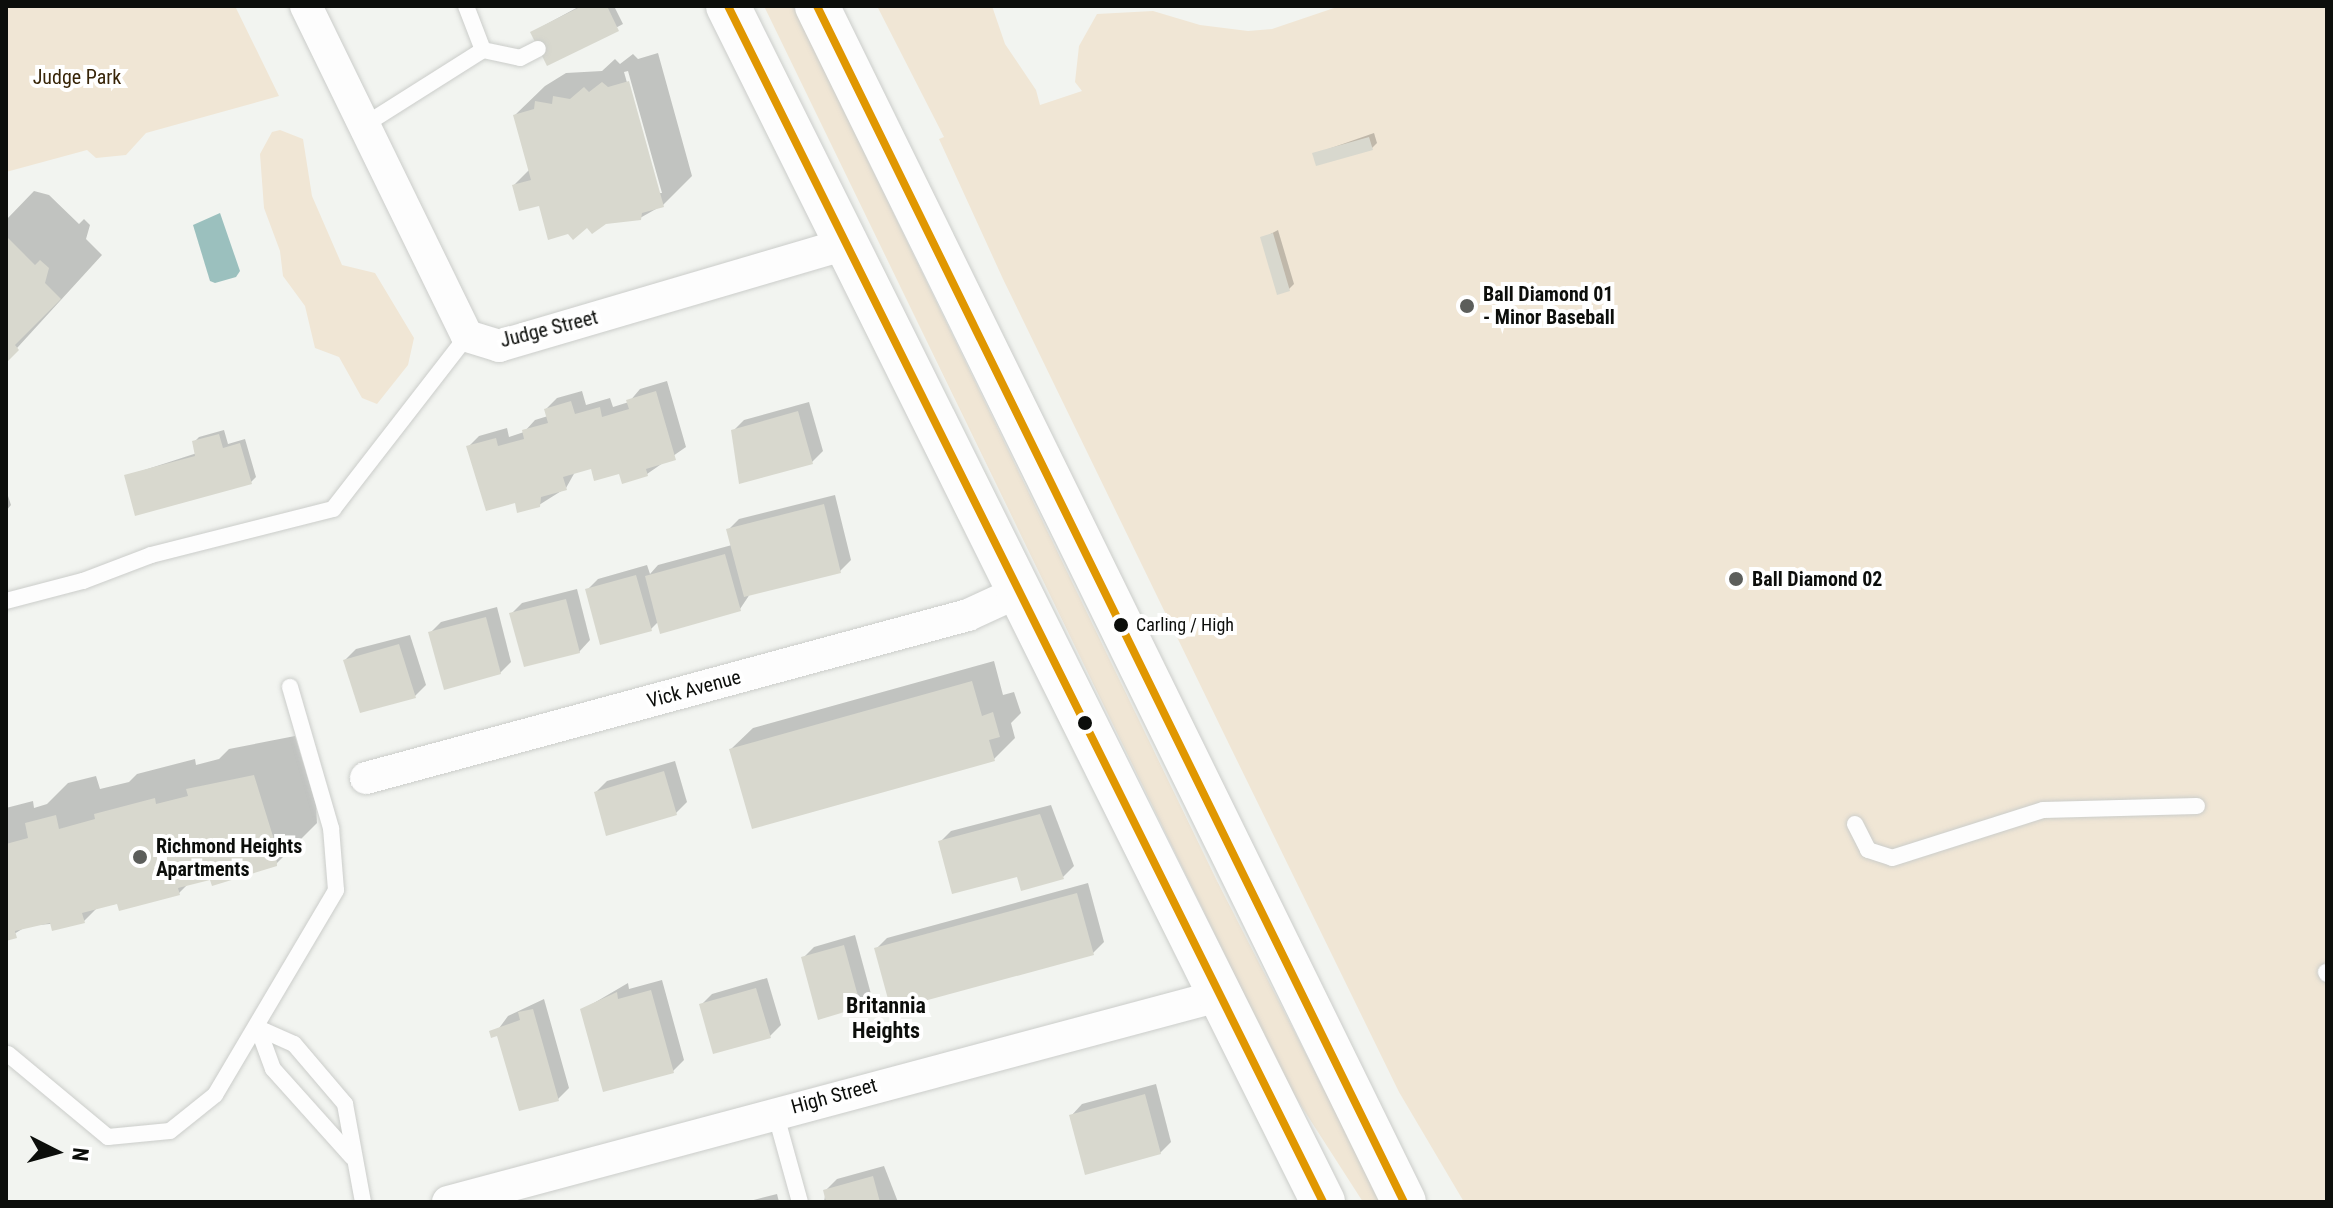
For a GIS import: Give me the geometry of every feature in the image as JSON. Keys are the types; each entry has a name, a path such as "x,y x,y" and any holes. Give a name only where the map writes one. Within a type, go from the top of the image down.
{"main road":[{"path":"728,6 1323,1202"},
{"path":"817,6 1404,1202"}],"street":[{"path":"306,6 467,336"},
{"name":"Judge Street","path":"467,336 499,346 846,244"},
{"name":"Vick Avenue","path":"366,778 968,615 1018,592"},
{"name":"High Street","path":"448,1202 775,1112 1222,995"}],"lane":[{"path":"466,6 483,50"},
{"path":"366,124 483,50 520,58 538,49"},
{"path":"6,601 83,581 151,555 333,509 467,336"},
{"path":"8,1054 108,1137 170,1131 215,1095 258,1028 336,890 331,828 290,687"},
{"path":"1855,824 1868,850 1892,858 2043,810 2197,806"},
{"path":"258,1028 294,1044 345,1104 352,1157 363,1202"},
{"path":"258,1028 273,1069 352,1157"},
{"path":"775,1112 800,1202"}],"green space":[{"name":"Judge Park","path":"6,6 235,6 279,96 146,133 126,155 96,158 87,150 6,172"},
{"path":"764,6 793,6 1217,881 1382,1202 1363,1202 1289,1087"},
{"path":"877,6 992,6 1005,44 1036,90 1040,105 1082,91 1075,82 1079,46 1097,14 1153,11 1200,25 1248,31 1272,29 1340,6 2327,6 2327,1202 1464,1202 1399,1092 1003,279 939,139 944,137"},
{"path":"280,130 303,139 312,196 342,265 375,273 414,338 408,365 377,404 362,398 339,357 315,348 305,306 283,276 280,251 264,208 260,154 272,132"}],"water":[{"path":"220,213 240,271 236,277 215,283 210,281 193,225"}],"building":[{"path":"582,6 607,6 619,31 547,66 530,32"},
{"path":"629,81 664,207 642,213 641,220 606,224 592,234 587,228 573,240 568,234 548,240 539,206 519,211 512,185 531,180 513,115 534,109 535,101 552,104 553,96 570,99 584,87 589,92 602,82 608,87"},
{"path":"1369,137 1373,150 1316,166 1312,153"},
{"path":"1273,233 1290,291 1277,295 1260,237"},
{"path":"6,236 35,265 40,260 49,268 45,283 61,299 15,345 19,350 8,361"},
{"path":"656,391 676,460 646,469 648,476 622,484 619,474 594,481 591,469 563,477 567,490 541,497 540,507 517,513 515,503 486,511 466,446 496,438 498,446 524,439 522,430 548,423 544,409 571,401 575,414 600,407 602,417 629,409 626,400"},
{"path":"798,411 813,464 739,484 731,430"},
{"path":"219,434 223,448 240,443 252,484 135,516 124,475 195,456 192,441"},
{"path":"824,504 841,573 744,597 726,529"},
{"path":"725,554 741,611 660,634 645,576"},
{"path":"636,575 652,631 600,645 585,589"},
{"path":"566,599 580,653 524,667 509,613"},
{"path":"486,617 501,674 444,690 428,632"},
{"path":"399,644 416,698 360,713 343,660"},
{"path":"972,681 982,716 993,712 1000,737 989,740 995,761 752,829 729,749"},
{"path":"664,771 677,815 606,836 594,792"},
{"name":"Richmond Heights Apartments","path":"254,775 276,846 277,866 212,886 210,880 178,888 180,895 119,911 117,904 82,913 85,923 52,931 50,923 15,931 17,938 6,941 6,844 28,838 25,823 56,815 59,829 95,819 94,814 155,798 156,804 188,796 186,789"},
{"path":"1040,814 1064,879 1021,891 1017,877 952,894 938,841"},
{"path":"1077,893 1094,955 891,1010 874,948"},
{"path":"844,945 861,1007 818,1020 801,957"},
{"path":"756,988 771,1038 713,1054 699,1004"},
{"path":"651,990 674,1073 603,1092 580,1009 617,992 618,999"},
{"path":"533,1009 559,1101 519,1111 497,1036 491,1038 489,1031 520,1020 518,1012"},
{"path":"1145,1094 1161,1154 1085,1175 1069,1115"},
{"path":"873,1176 880,1202 826,1202 823,1190"}],"transit line":[{"path":"728,6 1323,1202"},
{"path":"817,6 1404,1202"}],"place":[{"name":"Ball Diamond 01 - Minor Baseball","path":"1467,306"},
{"name":"Ball Diamond 02","path":"1736,579"},
{"name":"Carling / High","path":"1121,625"},
{"name":"Richmond Heights Apartments","path":"140,857"}],"district":[{"name":"Britannia Heights","path":"886,1018"}]}
